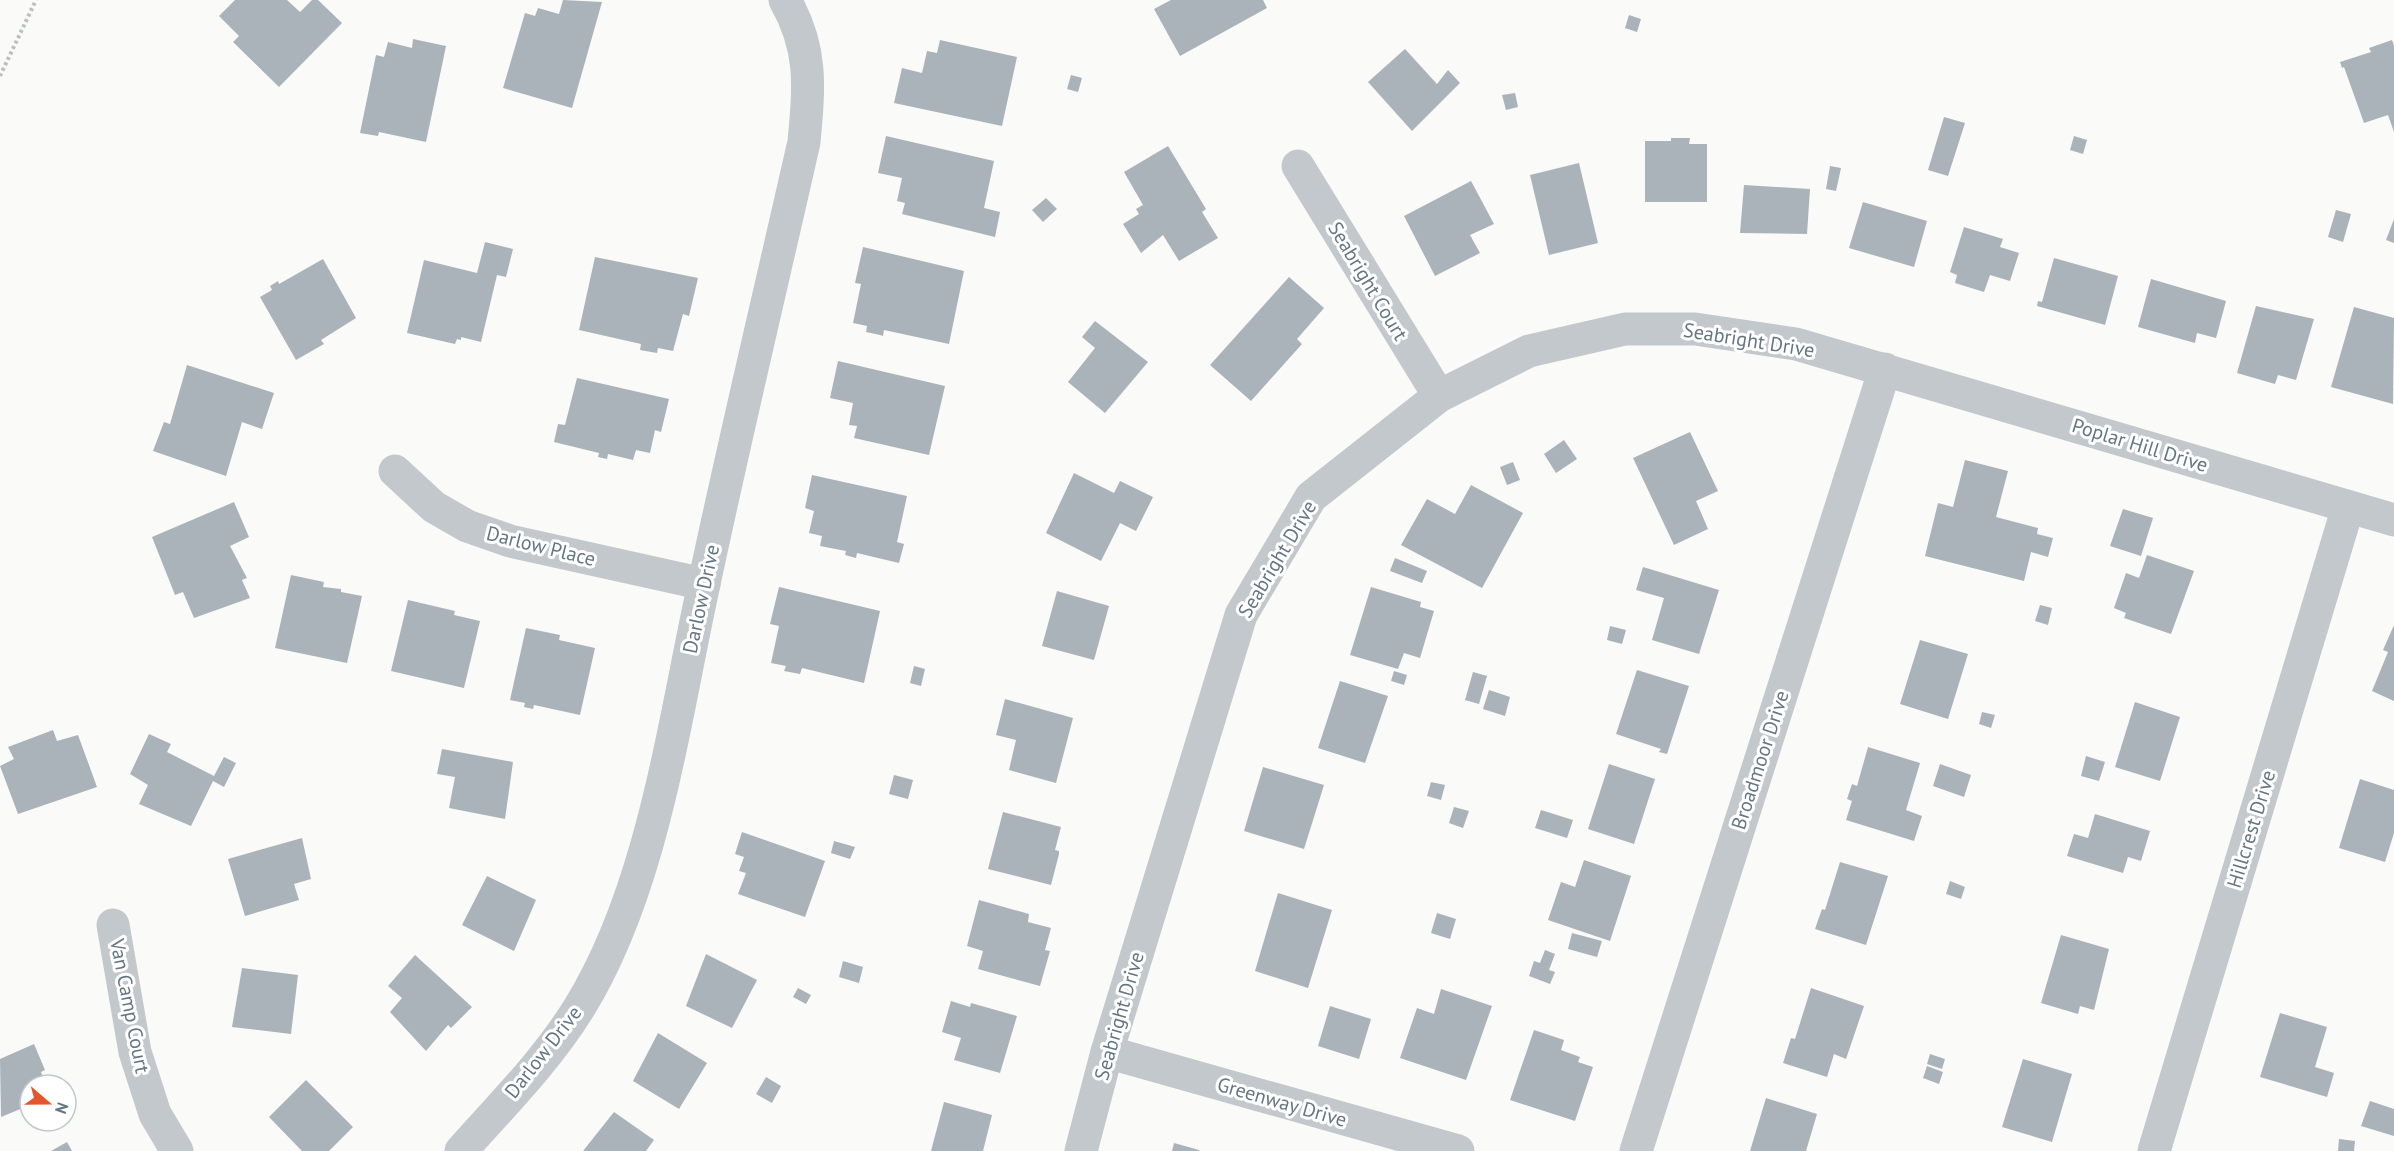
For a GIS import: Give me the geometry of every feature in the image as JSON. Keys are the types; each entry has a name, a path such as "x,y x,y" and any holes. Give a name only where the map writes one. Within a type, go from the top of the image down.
{"street":[{"name":"Darlow Drive","path":"461,1151 537,1067 579,1009 606,957 632,893 661,786 804,141 809,90 806,50 798,23 785,0"},
{"name":"Seabright Court","path":"1298,166 1439,396"},
{"name":"Seabright Drive","path":"1081,1151 1107,1052 1241,615 1311,497 1439,396 1529,351 1625,329 1695,329 1796,344 1885,369"},
{"name":"Poplar Hill Drive","path":"1885,369 2394,520"},
{"name":"Broadmoor Drive","path":"1636,1151 1885,369"},
{"name":"Darlow Place","path":"395,471 434,507 467,526 510,541 704,584"},
{"name":"Hillcrest Drive","path":"2154,1151 2348,507"},
{"name":"Van Camp Court","path":"113,925 135,1052 155,1114 177,1151"},
{"name":"Greenway Drive","path":"1107,1052 1458,1151"}],"path":[{"path":"0,76 36,0"}],"building":[{"path":"235,0 287,0 300,12 312,0 318,0 342,23 279,87 233,42 239,36 219,16"},
{"path":"563,0 602,2 572,108 503,88 525,13 535,16 538,8 559,14"},
{"path":"1171,0 1263,0 1267,8 1180,56 1154,9"},
{"path":"1629,15 1641,19 1637,32 1625,28"},
{"path":"413,39 446,46 426,142 379,132 378,136 360,133 376,55 384,57 388,42 412,48"},
{"path":"940,40 1017,57 1002,126 894,103 902,68 922,73 927,51 937,53"},
{"path":"2392,40 2394,46 2394,132 2388,115 2364,123 2344,67 2342,68 2340,62 2371,52 2369,48"},
{"path":"1405,49 1437,84 1448,70 1460,83 1412,131 1368,82"},
{"path":"1071,75 1082,78 1078,92 1067,89"},
{"path":"1515,93 1518,107 1506,110 1502,95"},
{"path":"1944,117 1965,123 1948,176 1928,170"},
{"path":"886,136 994,161 984,208 1000,212 995,237 902,214 905,203 897,201 902,178 878,173"},
{"path":"2074,136 2087,140 2083,154 2070,150"},
{"path":"1671,138 1690,138 1689,144 1707,144 1707,202 1645,202 1645,141 1671,141"},
{"path":"1168,146 1206,209 1202,212 1218,238 1179,261 1163,235 1141,253 1123,224 1139,214 1136,209 1143,205 1124,172"},
{"path":"1579,163 1598,243 1549,255 1530,175"},
{"path":"1830,166 1841,168 1836,191 1826,189"},
{"path":"1471,181 1494,224 1470,235 1480,253 1435,276 1404,216"},
{"path":"1744,185 1810,189 1807,234 1740,233"},
{"path":"1046,198 1057,209 1043,222 1032,210"},
{"path":"1863,202 1927,221 1914,267 1849,248"},
{"path":"2336,210 2351,214 2343,242 2328,237"},
{"path":"2394,219 2394,243 2386,240"},
{"path":"1964,227 2003,239 2000,247 2019,253 2010,281 1990,275 1984,292 1955,283 1957,275 1950,272"},
{"path":"485,242 513,249 506,277 497,275 481,342 461,337 461,340 457,339 455,344 407,333 424,260 477,273"},
{"path":"863,247 964,271 949,344 884,330 883,336 866,332 867,326 853,323 861,284 855,283"},
{"path":"595,257 698,278 689,316 683,314 673,351 658,348 657,353 640,350 641,344 579,330"},
{"path":"2054,258 2118,276 2105,325 2037,306 2038,301 2042,302"},
{"path":"323,259 356,318 321,340 324,344 296,360 260,297 272,290 270,286 278,281 279,284"},
{"path":"1289,277 1324,308 1297,339 1302,344 1251,401 1210,365"},
{"path":"2151,279 2226,301 2216,338 2197,333 2195,343 2138,327"},
{"path":"2256,306 2314,319 2296,380 2278,375 2275,384 2237,373"},
{"path":"2354,307 2394,318 2393,404 2331,387"},
{"path":"1095,321 1148,362 1105,413 1068,382 1095,348 1082,337"},
{"path":"838,361 945,386 929,455 854,438 857,426 849,425 853,403 830,398"},
{"path":"187,365 274,393 262,429 242,422 226,476 153,451 164,422 170,424"},
{"path":"577,378 669,399 661,432 655,430 650,453 636,450 633,460 608,454 607,459 598,457 599,453 554,442 558,424 565,425"},
{"path":"1690,432 1718,491 1696,501 1708,529 1674,545 1633,458"},
{"path":"1564,440 1577,459 1556,473 1544,454"},
{"path":"1965,460 2008,471 1996,517 2038,528 2037,534 2053,538 2048,557 2031,552 2024,581 1925,556 1938,503 1953,507"},
{"path":"1513,462 1520,480 1507,485 1500,467"},
{"path":"1074,473 1114,493 1120,481 1153,497 1136,531 1120,523 1101,561 1046,533"},
{"path":"812,475 907,496 897,542 904,544 899,563 857,553 856,558 845,555 846,551 820,546 822,536 809,533 814,511 805,508"},
{"path":"1471,485 1523,513 1482,588 1401,545 1427,499 1455,514"},
{"path":"234,502 249,537 230,546 247,578 242,580 250,598 194,618 183,592 175,595 152,537"},
{"path":"2123,509 2153,518 2141,556 2110,546"},
{"path":"2147,555 2194,571 2171,634 2124,618 2126,613 2114,608 2126,573 2139,578"},
{"path":"1395,558 1427,571 1422,583 1390,571"},
{"path":"1643,567 1719,590 1699,654 1652,640 1664,598 1636,590"},
{"path":"291,575 324,582 323,587 341,589 341,592 362,596 347,663 275,648"},
{"path":"779,587 880,611 864,683 802,668 800,674 784,671 786,666 771,663 779,626 770,624"},
{"path":"1371,587 1421,602 1420,607 1434,611 1420,658 1404,653 1398,669 1350,655"},
{"path":"1057,591 1109,606 1094,660 1042,646"},
{"path":"408,600 455,611 454,615 480,621 464,688 391,671"},
{"path":"2040,605 2052,608 2048,625 2035,621"},
{"path":"2394,625 2394,701 2372,691 2388,652 2383,650"},
{"path":"1610,626 1626,630 1622,644 1607,640"},
{"path":"526,628 560,635 559,640 595,648 580,715 534,705 533,709 524,707 525,703 510,700"},
{"path":"1920,640 1968,654 1948,719 1900,704"},
{"path":"914,666 925,669 921,686 910,683"},
{"path":"1637,670 1689,686 1667,754 1659,752 1661,749 1616,734"},
{"path":"1394,671 1407,675 1404,685 1391,681"},
{"path":"1473,672 1487,676 1479,704 1465,700"},
{"path":"1340,681 1388,696 1365,763 1318,748"},
{"path":"1489,690 1510,697 1505,716 1483,709"},
{"path":"1005,699 1073,718 1056,783 1009,770 1016,740 996,735"},
{"path":"2135,702 2180,717 2160,781 2115,767"},
{"path":"1982,712 1995,715 1991,728 1979,724"},
{"path":"53,730 57,741 78,735 97,787 18,814 0,766 14,759 8,747"},
{"path":"149,734 171,744 167,752 214,776 224,757 236,763 224,787 213,781 191,826 139,804 148,785 130,774"},
{"path":"1868,747 1920,763 1906,810 1922,816 1914,841 1846,820 1852,801 1847,799 1852,784 1857,786"},
{"path":"442,749 513,762 505,819 449,808 455,777 437,774"},
{"path":"2086,756 2105,762 2099,781 2081,776"},
{"path":"1609,764 1655,779 1634,844 1588,829"},
{"path":"1940,764 1971,775 1964,797 1933,786"},
{"path":"1263,767 1324,785 1304,849 1244,831"},
{"path":"894,775 913,780 908,799 889,794"},
{"path":"2360,779 2394,790 2394,833 2385,862 2339,848"},
{"path":"1431,782 1445,785 1441,800 1427,796"},
{"path":"1454,807 1469,811 1463,828 1449,823"},
{"path":"1541,810 1573,820 1567,838 1535,828"},
{"path":"1003,812 1061,827 1055,850 1059,851 1059,854 1051,885 988,869"},
{"path":"2095,814 2150,831 2141,861 2128,857 2123,873 2067,856 2074,834 2088,838"},
{"path":"742,832 825,861 805,917 738,894 746,873 739,871 744,857 735,854"},
{"path":"302,838 311,879 294,884 299,900 245,916 228,859"},
{"path":"834,841 855,847 850,859 831,853"},
{"path":"1584,860 1631,876 1610,941 1548,920 1561,882 1575,887"},
{"path":"1840,862 1888,876 1866,945 1815,929 1822,909 1825,910"},
{"path":"487,876 536,900 514,951 462,925"},
{"path":"1950,881 1965,887 1961,899 1946,894"},
{"path":"1278,893 1332,910 1308,988 1255,971"},
{"path":"979,900 1029,914 1028,922 1051,928 1045,950 1050,951 1040,986 978,969 983,951 967,946"},
{"path":"1437,913 1456,919 1450,939 1431,933"},
{"path":"1572,933 1602,941 1597,957 1568,949"},
{"path":"2061,935 2109,949 2094,1010 2080,1006 2078,1014 2041,1003"},
{"path":"1545,950 1555,954 1549,970 1555,972 1550,984 1529,976 1534,961 1540,963"},
{"path":"706,954 757,980 732,1028 686,1006"},
{"path":"415,955 472,1007 451,1028 448,1025 426,1051 390,1012 402,998 388,986"},
{"path":"843,961 863,967 859,983 839,977"},
{"path":"242,968 298,975 291,1034 232,1027"},
{"path":"798,988 811,995 806,1004 793,997"},
{"path":"1811,988 1864,1006 1846,1059 1834,1054 1827,1077 1783,1063 1791,1038 1795,1039"},
{"path":"1441,989 1492,1006 1466,1080 1400,1058 1417,1008 1434,1014"},
{"path":"951,1001 970,1007 971,1003 1017,1016 1000,1073 954,1060 961,1038 942,1032"},
{"path":"1330,1006 1371,1019 1359,1059 1318,1046"},
{"path":"2280,1013 2327,1027 2315,1067 2334,1073 2327,1097 2260,1077"},
{"path":"1534,1030 1564,1040 1561,1050 1580,1057 1578,1062 1593,1067 1575,1121 1510,1100"},
{"path":"658,1033 707,1063 679,1109 633,1081"},
{"path":"34,1044 45,1070 41,1073 18,1073 18,1110 1,1117 0,1059"},
{"path":"1930,1054 1945,1059 1942,1069 1927,1064"},
{"path":"2023,1059 2072,1074 2052,1142 2002,1127"},
{"path":"1927,1066 1943,1072 1939,1084 1923,1078"},
{"path":"766,1077 781,1086 772,1103 756,1094"},
{"path":"306,1080 353,1127 329,1151 302,1151 269,1117"},
{"path":"1766,1098 1817,1114 1806,1151 1750,1151"},
{"path":"2370,1101 2394,1109 2394,1136 2361,1126"},
{"path":"944,1102 992,1115 983,1151 931,1151"},
{"path":"614,1112 654,1140 646,1151 583,1151"},
{"path":"2339,1139 2355,1141 2354,1151 2338,1151"},
{"path":"67,1142 72,1151 51,1151"},
{"path":"1174,1143 1199,1150 1199,1151 1172,1151"}]}
